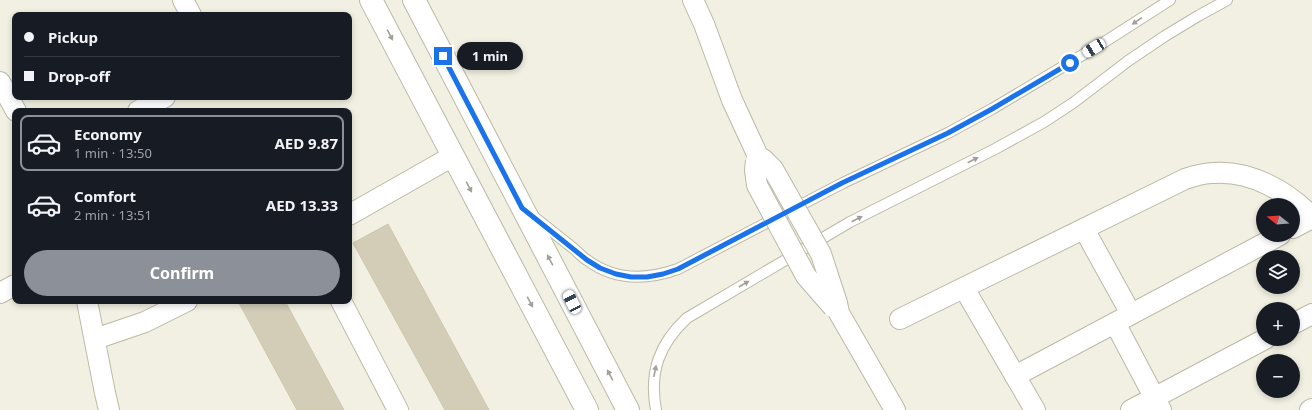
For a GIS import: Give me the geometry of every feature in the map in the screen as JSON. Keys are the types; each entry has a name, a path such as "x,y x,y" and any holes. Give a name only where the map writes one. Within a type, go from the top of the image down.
{"street":[{"path":"183,0 189,12"},
{"path":"372,0 587,410"},
{"path":"414,0 628,410"},
{"path":"693,0 704,24 732,100 759,159 773,169 821,254 836,308 895,410"},
{"path":"0,82 14,108"},
{"path":"144,108 159,100"},
{"path":"352,213 453,156"},
{"path":"900,319 1185,179 1199,175 1213,173 1240,174 1253,178 1289,197 1312,218 1300,224"},
{"path":"1084,229 1123,318 1157,404"},
{"path":"1015,376 1267,242"},
{"path":"0,293 12,287"},
{"path":"964,288 1035,410"},
{"path":"88,304 104,393 109,410"},
{"path":"95,338 145,322 181,304"},
{"path":"343,304 398,410"},
{"path":"1300,320 1312,314"},
{"path":"1131,410 1157,404 1256,345"}],"lane":[{"path":"522,208 587,260 600,268 616,274 631,277 647,277 663,274 678,269 842,183 922,146 980,116 1099,45 1170,0"},
{"path":"656,410 654,392 656,366 667,340 676,328 687,318 850,222 1008,142 1044,122 1074,103 1128,61 1165,36 1227,0"}],"building":[{"path":"388,224 489,410 445,410 353,243"},
{"path":"240,304 287,304 344,410 297,410"}],"route":[{"path":"443,56 522,208 587,260 600,268 616,274 631,277 647,277 678,269 842,183 948,133 1070,63"}]}
